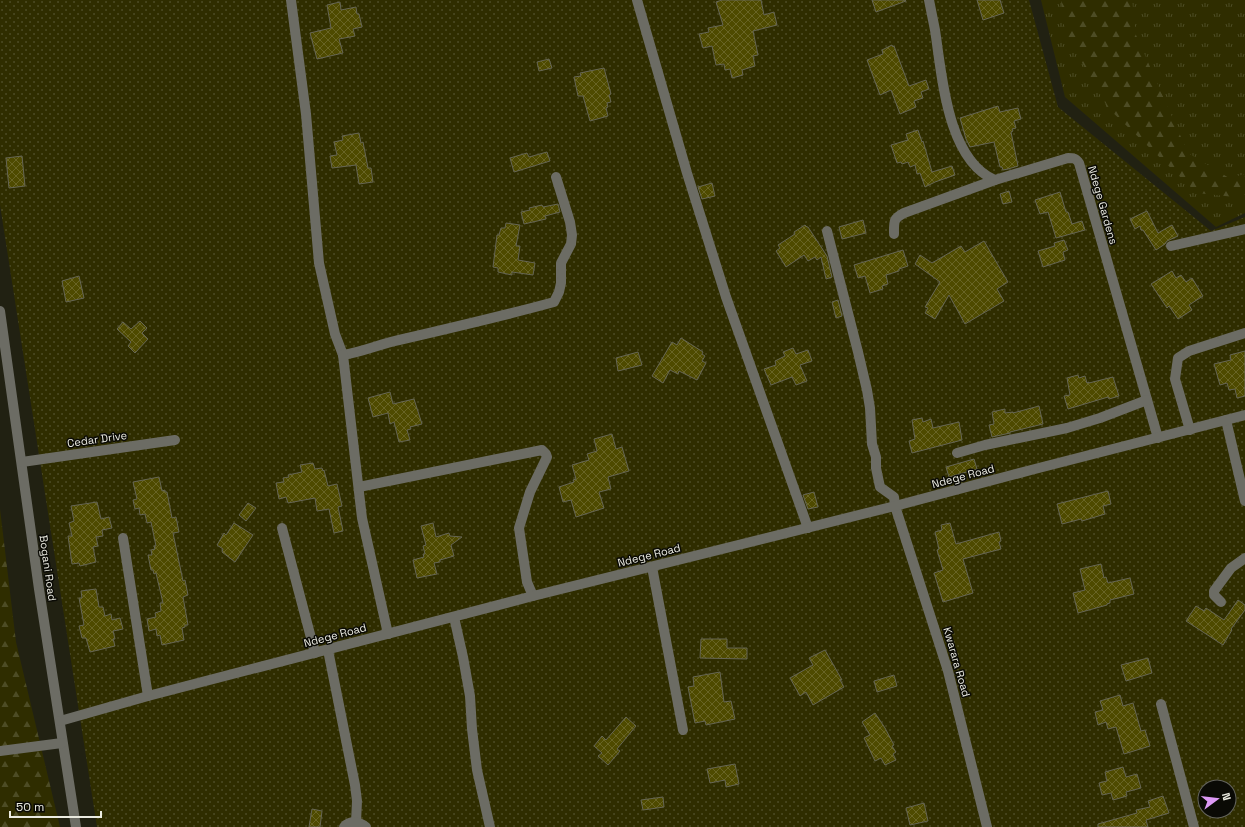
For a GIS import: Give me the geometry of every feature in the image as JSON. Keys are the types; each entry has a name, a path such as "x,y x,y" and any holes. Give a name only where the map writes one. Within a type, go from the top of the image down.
{"street":[{"path":"290,0 306,114 319,263 335,334 343,355 352,420 362,518 388,634"},
{"path":"637,0 685,165 726,297 808,528"},
{"path":"929,0 935,28 946,100 954,127 972,163 983,174 995,180"},
{"name":"Ndege Gardens","path":"995,180 1068,158 1074,158 1079,163 1158,438"},
{"path":"343,355 353,354 397,341 554,302 559,292 561,283 561,263 571,244 572,235 570,222 556,177"},
{"path":"894,234 894,223 896,218 904,213 995,180"},
{"path":"1171,246 1245,229"},
{"name":"Kwarara Road","path":"827,231 867,390 870,408 872,444 876,457 876,468 880,487 894,497 895,506 948,672 987,827"},
{"name":"Bogani Road","path":"0,311 1,327 22,462 39,589 76,827"},
{"path":"1190,430 1175,379 1178,358 1189,351 1245,333"},
{"path":"957,453 985,445 1067,428 1112,414 1147,400"},
{"name":"Ndege Road","path":"60,721 148,696 533,596 895,506 1245,415"},
{"path":"1226,420 1245,501"},
{"name":"Cedar Drive","path":"22,462 175,440"},
{"path":"358,487 542,450 547,457 530,492 519,528 527,582 533,596"},
{"path":"282,528 315,653"},
{"path":"123,538 148,696"},
{"path":"1221,602 1214,596 1214,591 1231,568 1245,558"},
{"path":"652,566 683,730"},
{"path":"454,617 470,696 472,729 478,770 490,827"},
{"path":"328,650 355,785 357,801 356,822"},
{"path":"1161,704 1194,827"},
{"path":"0,751 62,743"},
{"path":"344,827 351,822 361,823 366,827"}],"green space":[{"path":"0,0 1029,0 1058,107 1211,231 1245,217 1245,827 97,827 0,205"},
{"path":"1041,0 1245,0 1245,213 1216,227 1065,97"},
{"path":"1061,0 1132,0 1136,35 1188,153 1229,178 1245,174 1244,198 1197,193 1108,108 1065,33"},
{"path":"0,509 16,642 60,827 0,827"}],"building":[{"path":"722,0 761,0 764,15 774,12 777,25 753,31 758,55 753,56 755,66 742,70 743,75 732,78 730,69 725,70 724,64 716,65 712,46 703,48 699,34 709,32 708,28 723,25 716,2"},
{"path":"872,0 905,0 906,1 876,12"},
{"path":"977,0 1000,0 1004,13 983,20"},
{"path":"340,2 341,10 356,7 362,27 353,29 355,36 339,39 343,53 317,59 310,33 331,28 327,5"},
{"path":"892,45 893,47 894,46 909,86 926,80 929,89 921,92 923,98 914,101 916,107 900,114 891,90 880,95 867,60 883,54 882,50"},
{"path":"549,59 552,68 539,71 537,62"},
{"path":"604,68 611,94 609,95 611,102 607,103 608,107 606,108 608,116 590,121 583,96 578,96 574,77 581,76 580,73"},
{"path":"998,106 1000,112 1018,108 1021,119 1014,121 1016,128 1012,129 1013,131 1011,132 1018,166 1003,170 1002,167 1000,167 994,142 970,147 960,118"},
{"path":"918,130 922,142 923,141 932,172 952,166 955,175 925,187 920,173 917,174 915,165 910,167 908,162 902,164 901,162 897,163 891,145 908,140 906,134"},
{"path":"359,133 361,143 363,142 368,168 371,168 373,182 359,184 356,165 332,168 330,156 337,155 334,142 343,140 342,136"},
{"path":"547,152 550,161 514,172 510,158 527,153 529,157"},
{"path":"22,156 25,186 9,188 6,158"},
{"path":"712,183 715,196 702,199 698,187"},
{"path":"1009,191 1012,202 1003,204 1000,194"},
{"path":"1060,192 1066,212 1068,212 1072,224 1082,221 1085,230 1056,238 1048,212 1040,214 1035,200"},
{"path":"558,204 560,212 545,216 546,219 524,224 521,212 530,210 529,208 542,205 543,207"},
{"path":"1147,211 1158,233 1172,225 1178,236 1167,241 1156,250 1143,230 1141,230 1140,226 1135,229 1130,219"},
{"path":"863,220 866,233 842,239 839,227"},
{"path":"506,223 520,225 516,246 520,246 518,260 535,263 533,275 512,272 512,275 498,272 498,268 493,267 497,235 499,235 501,228 505,228"},
{"path":"805,225 808,227 827,256 832,277 826,279 821,257 817,260 815,257 808,261 804,255 786,267 776,251 780,248 778,245 795,234 794,232"},
{"path":"1064,240 1068,250 1063,252 1065,260 1043,267 1038,251 1055,246 1054,243"},
{"path":"984,241 1008,282 997,289 1004,301 965,324 949,295 935,319 925,313 928,308 925,307 940,282 915,264 920,255 932,263 961,246 965,252"},
{"path":"903,250 908,266 899,269 899,271 886,275 888,284 882,286 883,289 870,293 865,276 858,278 854,265"},
{"path":"1172,271 1176,278 1181,275 1186,282 1192,278 1203,296 1189,305 1192,310 1178,319 1169,306 1167,308 1151,284"},
{"path":"79,276 84,298 66,302 62,281"},
{"path":"838,300 842,316 836,318 832,302"},
{"path":"140,321 147,328 142,333 148,339 135,353 128,346 131,342 117,329 123,322 131,329"},
{"path":"681,338 703,352 702,354 705,356 702,361 706,363 697,380 679,371 678,374 670,370 663,383 652,376 672,342 677,345"},
{"path":"793,348 796,354 808,350 812,361 800,365 807,381 796,385 792,377 771,385 764,369 776,365 775,361 785,356 783,352"},
{"path":"1245,351 1245,396 1237,398 1235,389 1229,390 1227,383 1220,385 1214,364 1231,360 1230,355"},
{"path":"638,352 642,365 618,371 616,358"},
{"path":"1078,375 1079,378 1085,376 1087,383 1113,377 1119,396 1109,399 1108,397 1068,409 1064,396 1070,395 1067,378"},
{"path":"390,392 393,404 414,399 422,424 410,427 411,429 407,430 410,440 399,442 394,422 390,424 388,413 373,417 368,398"},
{"path":"1039,406 1043,424 992,437 989,425 994,424 992,412 1005,409 1005,413 1013,413"},
{"path":"922,418 923,422 931,419 933,428 959,422 962,440 912,453 909,441 915,439 912,420"},
{"path":"612,434 616,449 622,447 629,471 608,477 611,489 599,492 604,508 576,517 571,500 563,502 559,487 574,482 573,480 576,479 572,465 589,460 587,454 597,451 594,439"},
{"path":"974,459 977,469 949,477 946,467"},
{"path":"313,463 315,469 322,468 323,471 324,470 328,486 337,484 342,506 338,507 343,531 334,533 329,509 317,511 315,498 288,503 286,497 279,499 276,483 284,482 283,478 289,477 288,475 302,472 300,465"},
{"path":"159,477 162,491 165,490 165,492 167,492 172,518 176,517 179,532 173,533 183,581 185,580 188,595 183,597 188,625 185,625 185,627 182,628 184,640 162,645 160,635 157,636 156,629 149,631 147,619 156,617 155,613 161,611 160,603 163,603 156,573 154,574 153,570 151,570 148,555 152,555 151,550 155,549 154,546 156,546 151,522 147,523 145,514 140,515 139,508 135,509 133,500 137,499 133,482"},
{"path":"1108,491 1111,504 1103,506 1105,514 1082,521 1081,519 1062,524 1057,504"},
{"path":"814,492 818,507 808,509 803,495"},
{"path":"97,502 101,519 109,517 112,528 102,530 103,536 96,537 98,546 93,547 96,562 80,566 79,563 72,564 68,536 72,536 69,523 74,521 71,506"},
{"path":"248,503 256,508 246,521 239,515"},
{"path":"234,523 253,535 235,562 222,552 223,549 217,545 224,533 226,535"},
{"path":"433,523 436,537 449,533 450,536 462,537 451,545 454,556 434,563 437,574 417,578 413,560 424,557 423,554 425,554 423,546 426,545 421,526"},
{"path":"950,523 956,544 999,532 1001,549 963,559 973,593 943,602 934,573 943,570 937,550 939,549 935,532 942,530 941,525"},
{"path":"1101,564 1104,578 1106,577 1108,583 1130,578 1134,594 1110,600 1110,603 1107,605 1078,613 1073,593 1085,590 1080,569"},
{"path":"96,589 99,607 103,607 105,616 111,614 112,620 120,618 123,629 113,631 115,646 90,652 86,638 82,638 79,626 84,625 79,598 82,598 81,591"},
{"path":"1238,600 1245,605 1245,610 1231,629 1232,630 1223,645 1186,621 1196,606 1204,611 1206,608 1224,620"},
{"path":"701,639 727,639 727,648 747,648 747,659 700,658"},
{"path":"825,650 842,680 840,680 844,687 813,705 806,692 800,696 790,678 813,665 809,658"},
{"path":"1148,658 1152,673 1126,681 1121,665"},
{"path":"720,672 724,702 731,701 735,719 706,725 705,721 695,723 688,687 694,686 693,677"},
{"path":"894,675 897,686 877,692 874,681"},
{"path":"1120,695 1123,706 1133,703 1141,731 1145,730 1150,746 1124,754 1116,727 1108,729 1106,722 1098,725 1095,712 1103,710 1100,701"},
{"path":"875,713 885,728 896,752 893,754 896,760 885,765 881,758 875,761 864,738 870,735 862,722"},
{"path":"626,717 636,726 617,749 620,751 608,765 598,756 602,753 594,746 602,736 606,740"},
{"path":"735,764 739,784 726,787 725,780 710,783 707,769"},
{"path":"1123,767 1126,777 1137,774 1141,788 1126,792 1127,796 1113,800 1111,793 1102,795 1099,783 1107,781 1105,772"},
{"path":"1163,796 1169,813 1146,820 1148,827 1098,827 1098,824 1137,813 1136,810 1150,807 1148,801"},
{"path":"663,797 664,807 643,810 641,800"},
{"path":"924,803 928,821 910,825 906,808"},
{"path":"312,809 322,811 320,827 309,827"}]}
